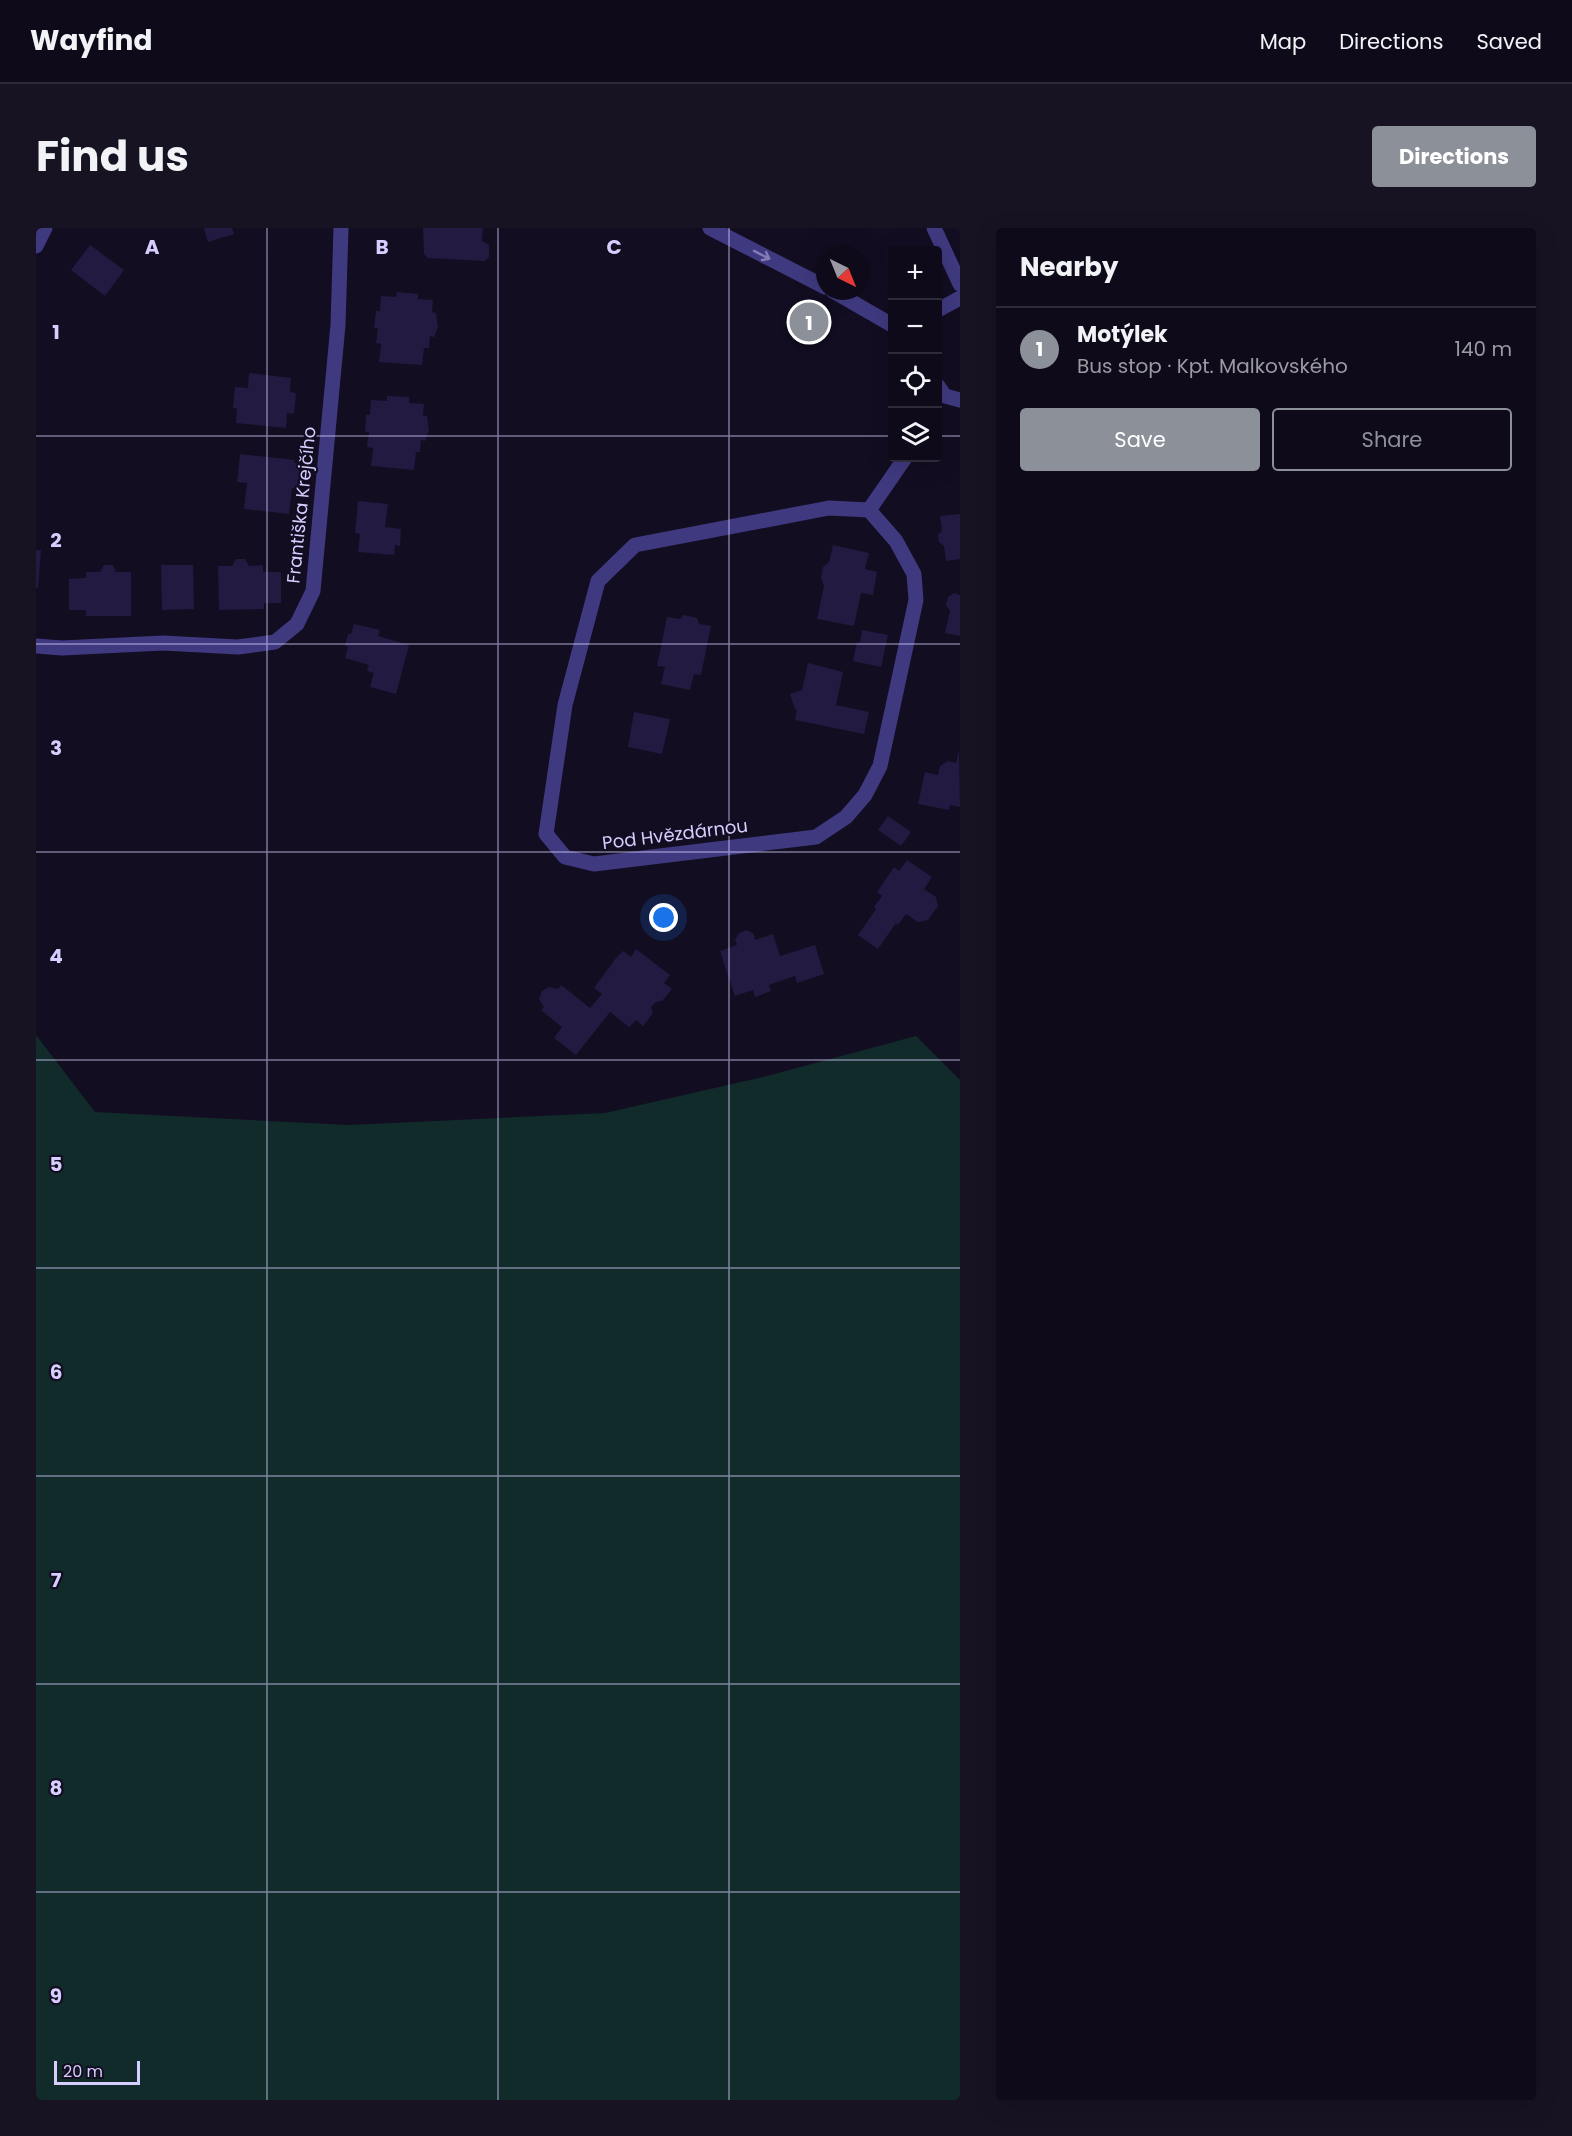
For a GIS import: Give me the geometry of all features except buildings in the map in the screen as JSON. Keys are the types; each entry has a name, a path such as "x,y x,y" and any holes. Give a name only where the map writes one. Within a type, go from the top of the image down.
{"street":[{"path":"36,246 45,228"},
{"name":"Františka Krejčího","path":"36,646 62,648 163,643 238,647 275,642 297,624 313,591 338,325 341,228"},
{"path":"710,228 816,282"},
{"path":"934,228 960,284"},
{"path":"942,308 960,298"},
{"path":"849,300 888,323"},
{"path":"869,510 901,462"},
{"name":"Pod Hvězdárnou","path":"829,508 869,510 896,541 914,574 916,600 880,766 865,795 846,817 816,837 594,864 565,857 546,834 565,705 598,581 635,545 829,508"}],"green space":[{"path":"36,1035 95,1112 349,1125 605,1113 763,1077 916,1036 960,1080 960,2100 36,2100"}],"place":[{"name":"Motýlek","path":"809,322"}]}
